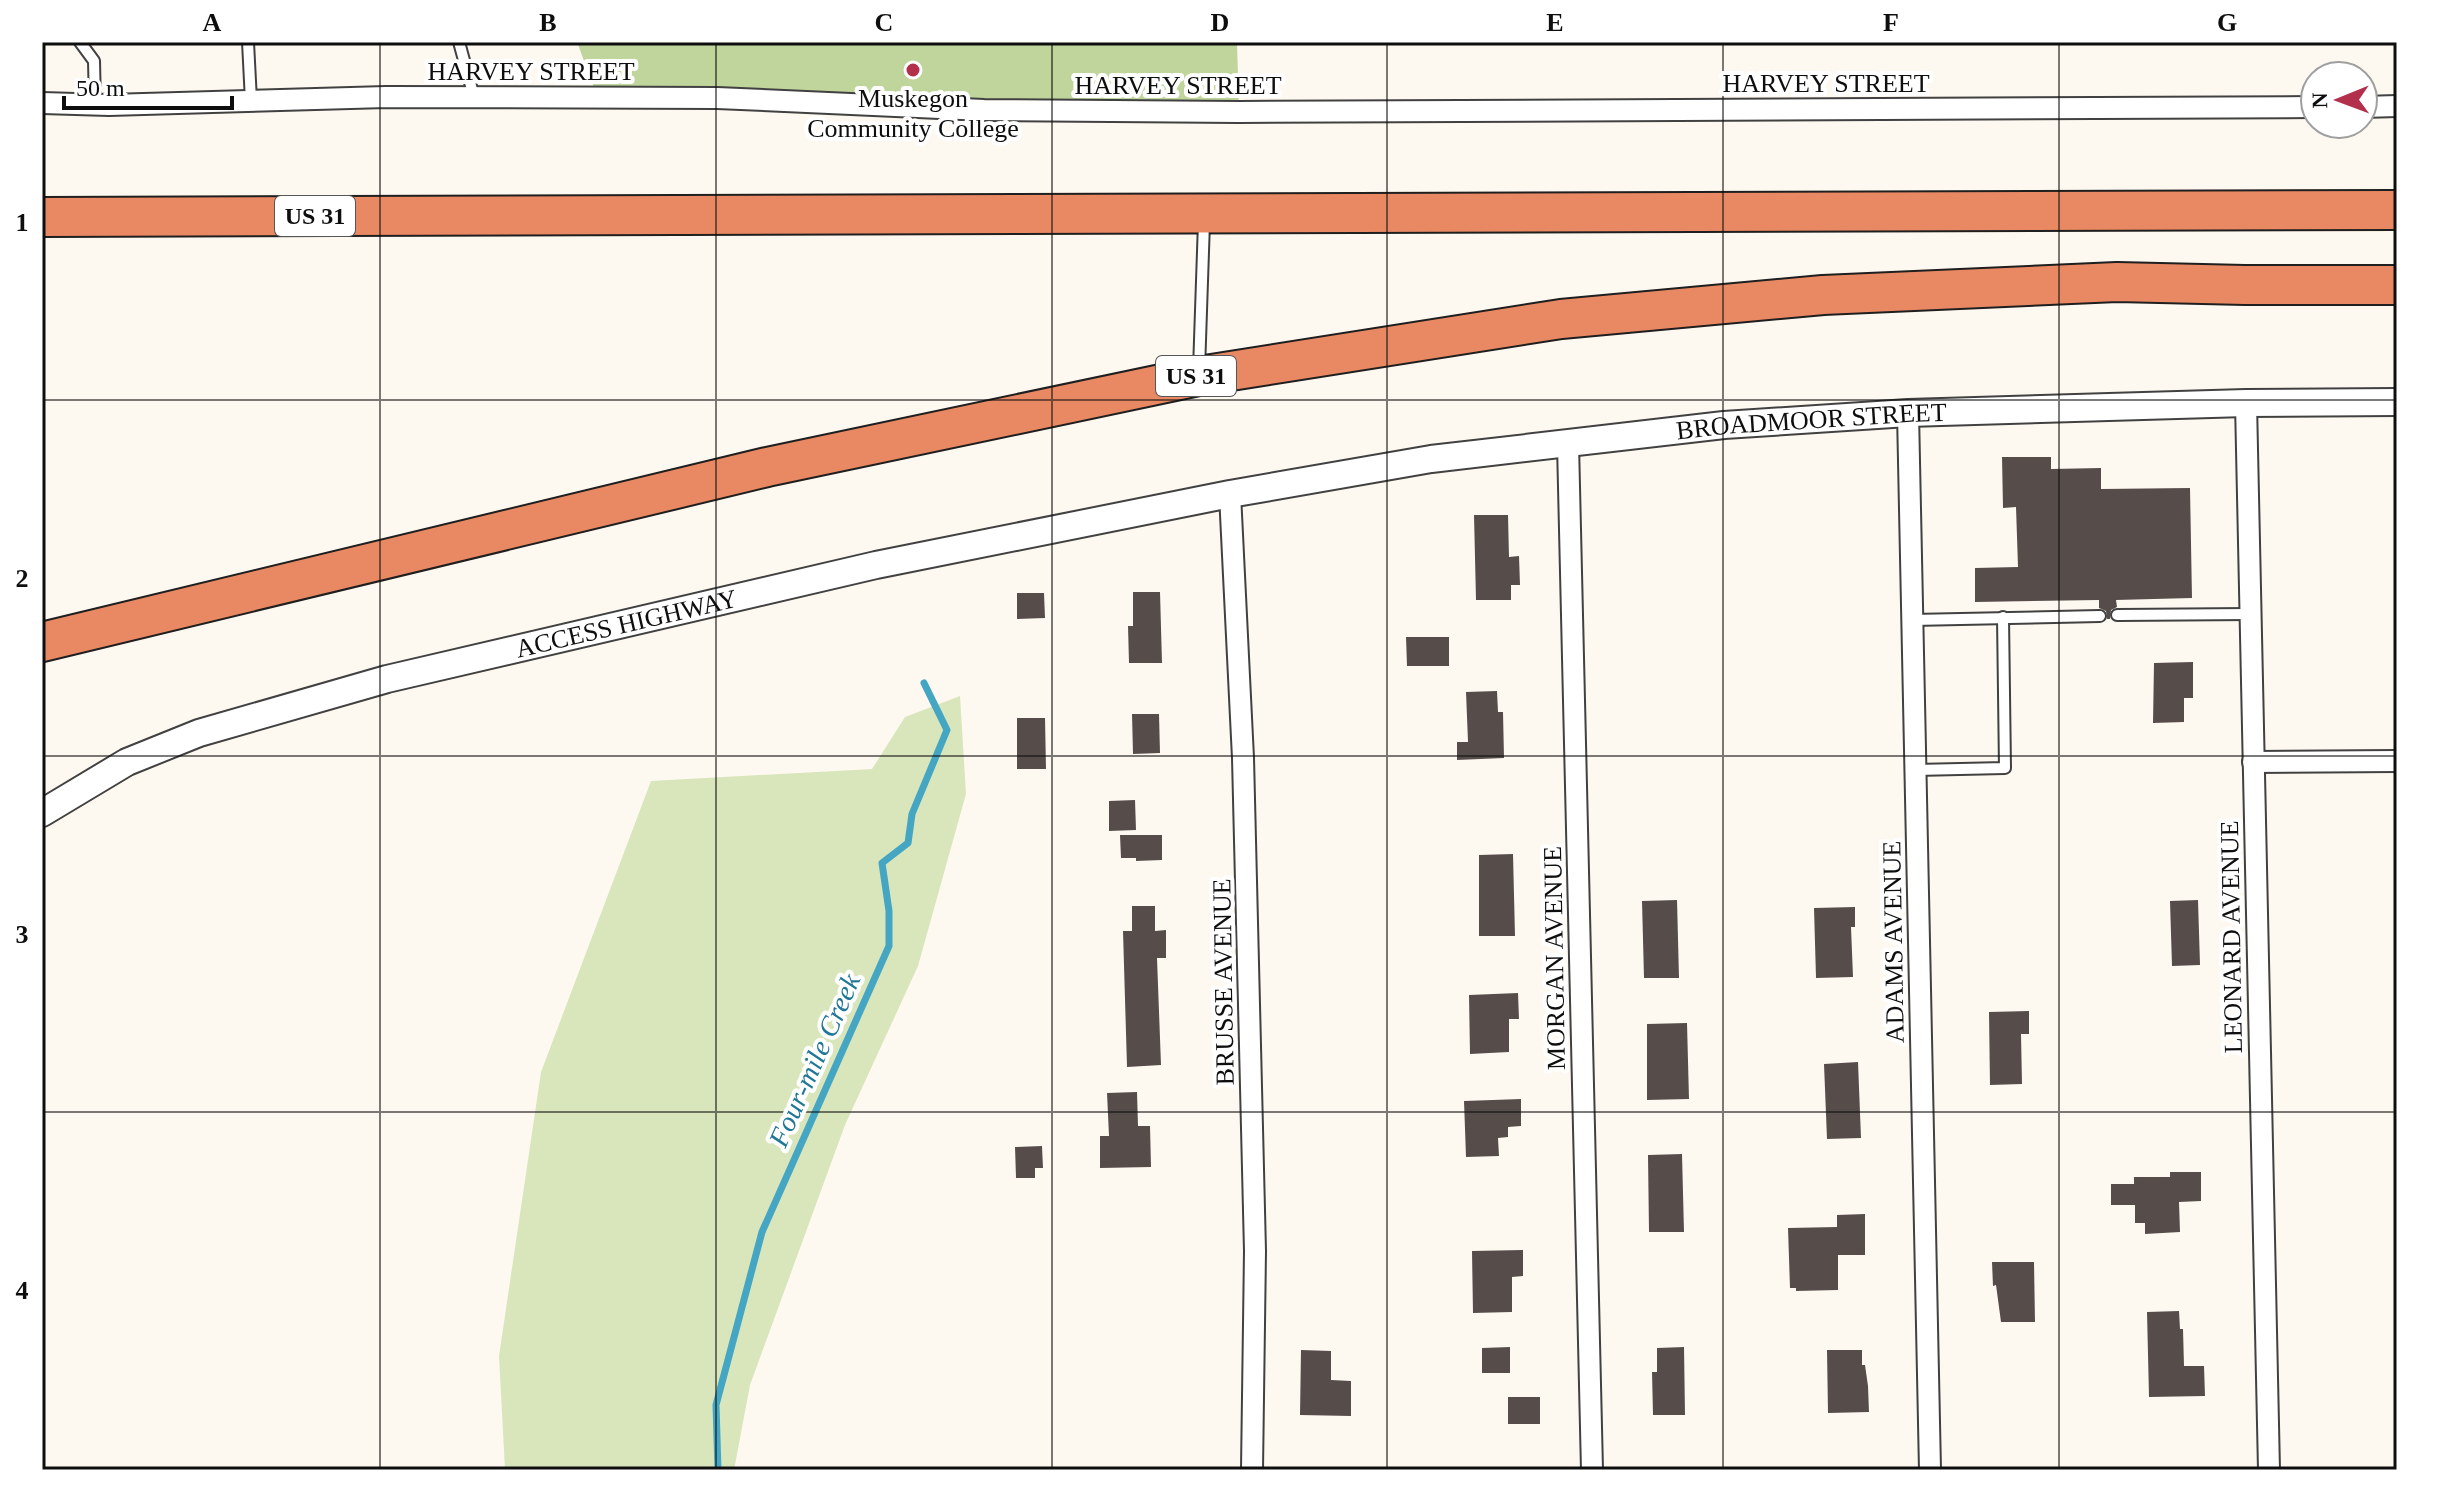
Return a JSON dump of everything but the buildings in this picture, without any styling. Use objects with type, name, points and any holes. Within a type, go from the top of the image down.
[{"type":"highway","name":"US 31","points":[[42,217],[2397,210]]},
{"type":"highway","name":"US 31","points":[[42,642],[767,467],[1199,376],[1561,319],[1823,295],[2117,282],[2397,285]]},
{"type":"street","name":"HARVEY STREET","points":[[42,103],[474,97],[717,98],[984,110],[1239,112],[2299,107]]},
{"type":"street","name":"BROADMOOR STREET","points":[[1230,494],[1431,459],[1724,425],[1908,413],[2397,402]]},
{"type":"street","name":"LEONARD AVENUE","points":[[2246,403],[2269,1470]]},
{"type":"street","name":"ADAMS AVENUE","points":[[1908,413],[1930,1470]]},
{"type":"street","name":"MORGAN AVENUE","points":[[1568,444],[1592,1470]]},
{"type":"street","name":"ACCESS HIGHWAY","points":[[42,813],[127,762],[199,733],[372,683],[876,565],[1230,494]]},
{"type":"street","name":"BRUSSE AVENUE","points":[[1230,494],[1243,758],[1255,1251],[1252,1470]]},
{"type":"street","points":[[2253,762],[2397,761]]},
{"type":"lane","points":[[80,42],[94,61],[95,104]]},
{"type":"lane","points":[[248,42],[251,101]]},
{"type":"lane","points":[[459,42],[474,97]]},
{"type":"lane","points":[[1199,376],[1204,214]]},
{"type":"lane","points":[[2117,615],[2250,614]]},
{"type":"lane","points":[[1912,620],[2100,616]]},
{"type":"lane","points":[[1915,770],[2005,768],[2003,617]]},
{"type":"green space","name":"Muskegon Community College","points":[[577,42],[1237,42],[1239,112],[598,98]]},
{"type":"green space","points":[[960,696],[966,794],[918,966],[845,1125],[750,1385],[734,1470],[505,1470],[499,1356],[541,1072],[651,781],[872,769],[905,717]]},
{"type":"waterway","name":"Four-mile Creek","points":[[718,1470],[716,1405],[762,1232],[889,946],[889,911],[882,863],[908,843],[912,814],[947,730],[924,683]]},
{"type":"place","name":"Muskegon Community College","points":[[913,70]]}]
